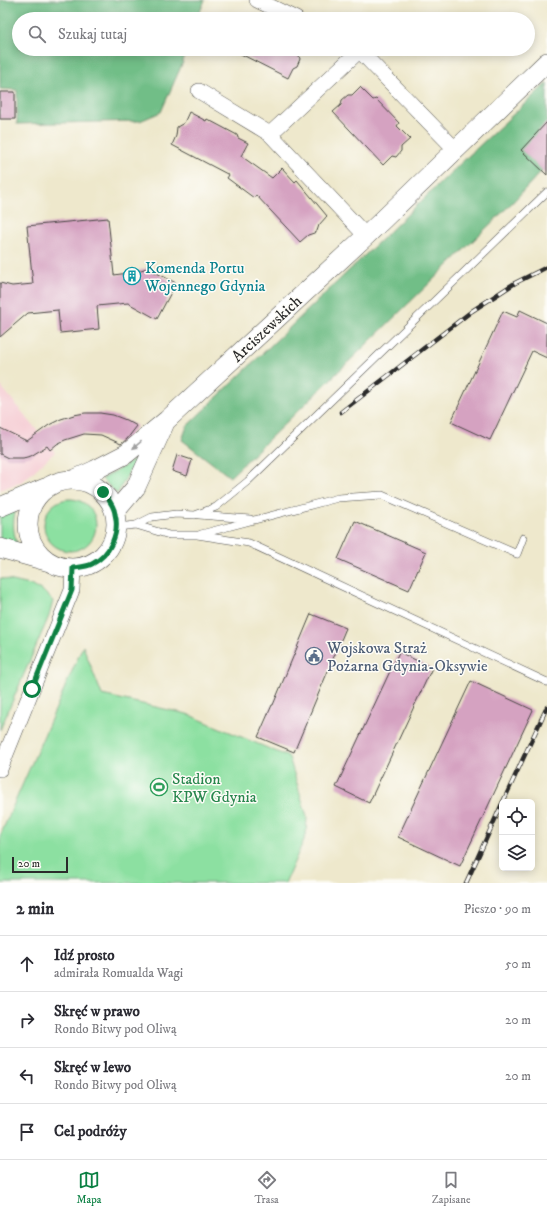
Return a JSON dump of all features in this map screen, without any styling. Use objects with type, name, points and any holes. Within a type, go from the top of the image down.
[{"type":"street","points":[[257,0],[282,12]]},
{"type":"street","points":[[270,134],[353,56]]},
{"type":"street","points":[[365,56],[456,150]]},
{"type":"street","name":"Arciszewskich","points":[[73,480],[126,454],[166,420],[366,236],[547,62]]},
{"type":"street","points":[[199,91],[270,134],[366,236]]},
{"type":"street","name":"Arciszewskich","points":[[116,520],[136,487],[166,420]]},
{"type":"street","points":[[0,506],[54,484],[73,480],[84,482],[103,492],[110,501],[116,520],[111,545],[106,553],[91,564],[73,568],[62,567],[0,548]]},
{"type":"street","points":[[51,563],[41,555],[34,546],[29,535],[28,522],[30,510],[36,500],[44,491],[54,484]]},
{"type":"street","points":[[0,769],[72,590],[73,568]]},
{"type":"lane","points":[[195,515],[216,507],[248,481],[547,192]]},
{"type":"lane","points":[[197,535],[338,498],[382,495],[517,554],[523,538]]},
{"type":"lane","points":[[136,525],[152,517],[176,514],[258,519]]},
{"type":"lane","points":[[116,520],[169,535],[197,535],[249,543],[547,682]]},
{"type":"shaded area","points":[[0,385],[55,452],[23,481],[0,490]]},
{"type":"green space","points":[[0,0],[205,0],[200,12],[12,12],[12,56],[184,56],[161,112],[140,121],[17,124],[17,90],[0,89]]},
{"type":"green space","points":[[547,83],[547,165],[512,203],[230,477],[182,440],[187,426],[463,161]]},
{"type":"green space","points":[[136,459],[117,494],[102,479]]},
{"type":"green space","points":[[65,499],[75,499],[89,506],[96,520],[96,530],[89,544],[75,551],[65,551],[55,547],[48,540],[44,530],[44,520],[48,510],[55,503]]},
{"type":"green space","points":[[16,509],[14,528],[18,546],[0,542],[0,514]]},
{"type":"green space","points":[[0,578],[30,585],[43,591],[53,601],[49,616],[0,730]]},
{"type":"green space","name":"Stadion KPW Gdynia","points":[[83,646],[102,695],[187,714],[289,757],[307,817],[306,835],[285,883],[0,883],[0,836]]},
{"type":"building","points":[[245,56],[299,56],[300,59],[297,66],[293,68],[288,78]]},
{"type":"building","points":[[360,87],[373,100],[376,99],[399,123],[397,126],[410,139],[401,147],[401,151],[396,157],[392,156],[383,165],[333,112],[341,105],[342,100],[348,95],[352,95]]},
{"type":"building","points":[[0,92],[15,92],[15,119],[0,119]]},
{"type":"building","points":[[189,112],[206,121],[207,119],[237,135],[238,138],[248,143],[241,156],[272,178],[282,168],[295,182],[297,180],[327,216],[319,225],[317,231],[308,235],[300,242],[256,195],[254,198],[227,178],[229,175],[172,145],[176,136],[177,127],[184,123]]},
{"type":"building","points":[[547,122],[547,175],[521,150]]},
{"type":"building","name":"Komenda Portu Wojennego Gdynia","points":[[108,218],[114,275],[135,272],[147,268],[176,283],[157,319],[128,303],[97,306],[99,329],[60,333],[58,310],[28,313],[0,337],[0,283],[12,286],[33,284],[27,226]]},
{"type":"building","points":[[520,310],[547,323],[547,358],[532,351],[490,440],[451,422],[503,311],[517,317]]},
{"type":"building","points":[[85,413],[113,415],[137,426],[121,444],[101,435],[84,434],[65,440],[50,450],[47,446],[31,456],[23,458],[8,458],[0,454],[0,428],[27,441],[49,425],[61,419]]},
{"type":"building","points":[[177,455],[192,460],[187,476],[172,471]]},
{"type":"building","points":[[355,521],[426,552],[409,590],[338,559]]},
{"type":"building","name":"Wojskowa Straż Pożarna Gdynia-Oksywie","points":[[311,614],[346,628],[294,752],[258,737]]},
{"type":"building","points":[[399,652],[432,668],[369,803],[336,787]]},
{"type":"building","points":[[471,681],[533,710],[460,866],[398,837]]},
{"type":"railway","points":[[341,412],[472,311],[515,283],[547,267]]},
{"type":"railway","points":[[504,799],[547,707]]},
{"type":"railway","points":[[466,883],[499,811]]},
{"type":"place","name":"Komenda Portu Wojennego Gdynia","points":[[132,276]]},
{"type":"place","name":"Wojskowa Straż Pożarna Gdynia-Oksywie","points":[[314,656]]},
{"type":"place","name":"Stadion KPW Gdynia","points":[[159,787]]},
{"type":"route","points":[[32,689],[72,590],[73,568],[91,564],[106,553],[111,545],[117,527],[115,512],[110,501],[103,492]]}]
